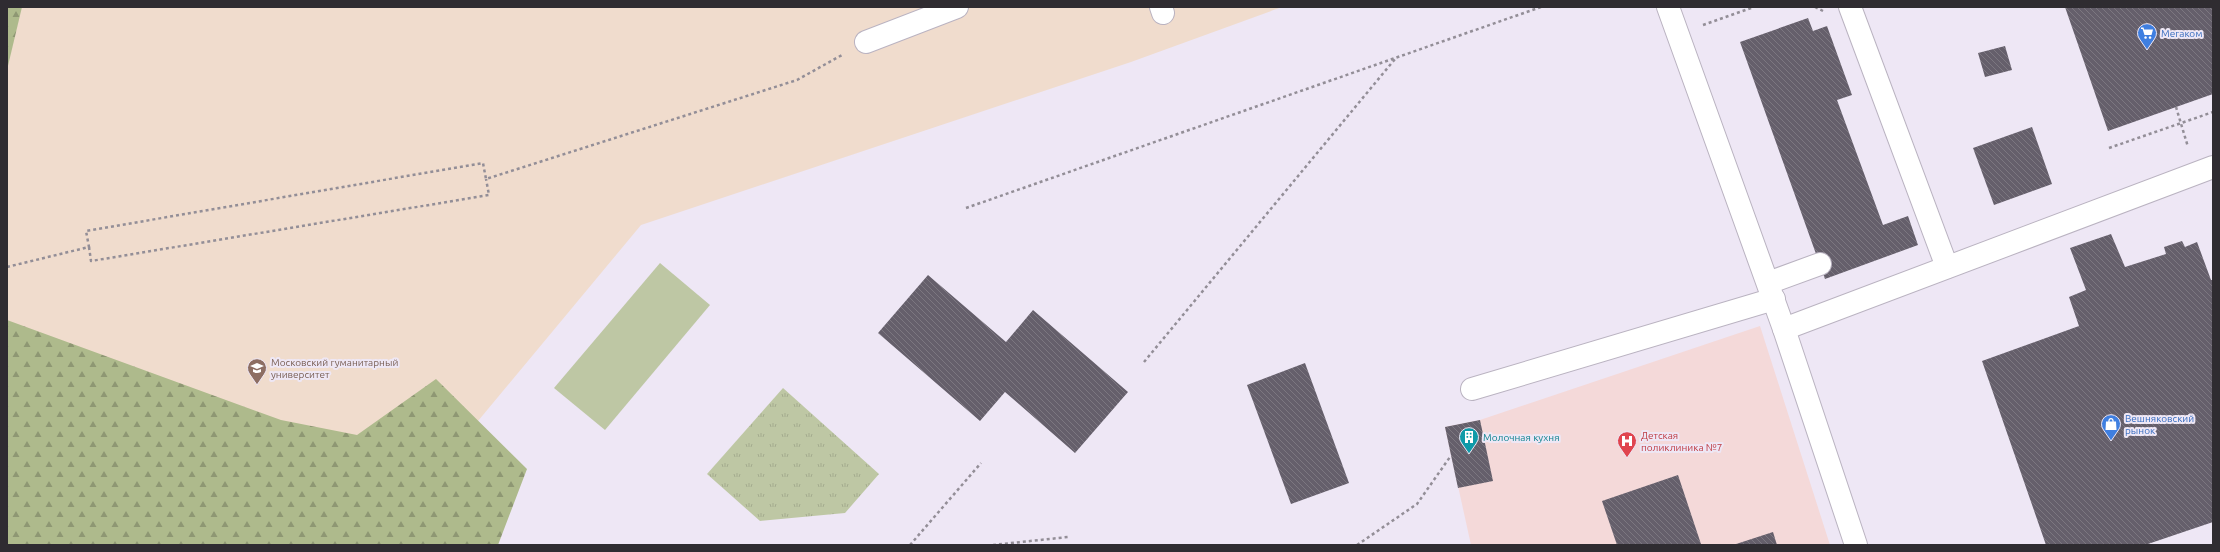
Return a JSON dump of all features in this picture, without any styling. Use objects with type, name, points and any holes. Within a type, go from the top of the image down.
[{"type":"lane","points":[[866,42],[957,7]]},
{"type":"lane","points":[[1668,7],[1771,291],[1856,545]]},
{"type":"lane","points":[[1850,7],[1947,267]]},
{"type":"lane","points":[[1784,329],[2204,171]]},
{"type":"lane","points":[[1472,389],[1771,291],[1820,264]]},
{"type":"path","points":[[966,208],[1541,7]]},
{"type":"path","points":[[1730,16],[1754,7]]},
{"type":"path","points":[[486,180],[797,80],[866,42]]},
{"type":"path","points":[[1144,362],[1395,58]]},
{"type":"path","points":[[2176,107],[2181,123],[2204,171]]},
{"type":"path","points":[[2109,148],[2213,112]]},
{"type":"path","points":[[483,163],[486,180],[488,195],[91,261],[86,231],[475,164],[483,163]]},
{"type":"path","points":[[7,267],[89,247]]},
{"type":"path","points":[[1358,545],[1416,504],[1450,457]]},
{"type":"path","points":[[910,545],[981,463]]},
{"type":"path","points":[[993,545],[1068,537]]},
{"type":"shaded area","name":"Московский гуманитарный университет","points":[[7,7],[1282,7],[1131,62],[641,225],[375,545],[7,545]]},
{"type":"shaded area","name":"Детская поликлиника №7","points":[[1760,326],[1830,545],[1471,545],[1445,427],[1480,420]]},
{"type":"green space","points":[[7,7],[22,7],[7,70]]},
{"type":"green space","points":[[660,263],[710,305],[605,430],[554,388]]},
{"type":"green space","points":[[7,320],[281,420],[357,435],[436,379],[527,469],[498,545],[7,545]]},
{"type":"green space","points":[[783,388],[879,474],[845,513],[760,521],[707,474]]},
{"type":"building","name":"Мегаком","points":[[2065,7],[2213,7],[2213,94],[2108,131]]},
{"type":"building","points":[[1808,18],[1813,31],[1827,26],[1852,95],[1837,100],[1883,225],[1908,216],[1918,245],[1825,279],[1740,42]]},
{"type":"building","points":[[2005,46],[2012,70],[1985,77],[1978,53]]},
{"type":"building","points":[[2032,127],[2052,184],[1994,205],[1973,148]]},
{"type":"building","name":"Вешняковский рынок","points":[[2111,234],[2125,267],[2166,254],[2164,247],[2182,241],[2185,247],[2197,242],[2211,280],[2213,280],[2213,522],[2145,545],[2046,545],[1982,361],[2079,326],[2069,297],[2086,290],[2070,248]]},
{"type":"building","points":[[928,275],[1006,342],[1033,310],[1128,392],[1075,453],[1005,392],[980,421],[878,333]]},
{"type":"building","points":[[1305,363],[1349,483],[1291,504],[1247,385]]},
{"type":"building","name":"Молочная кухня","points":[[1480,420],[1493,481],[1458,488],[1445,427]]},
{"type":"building","points":[[1678,475],[1701,544],[1617,545],[1602,501]]},
{"type":"building","points":[[1773,532],[1777,545],[1733,545]]},
{"type":"place","name":"Мегаком","points":[[2147,50]]},
{"type":"place","name":"Московский гуманитарный университет","points":[[257,385]]},
{"type":"place","name":"Вешняковский рынок","points":[[2111,441]]},
{"type":"place","name":"Молочная кухня","points":[[1469,454]]},
{"type":"place","name":"Детская поликлиника №7","points":[[1627,458]]}]
